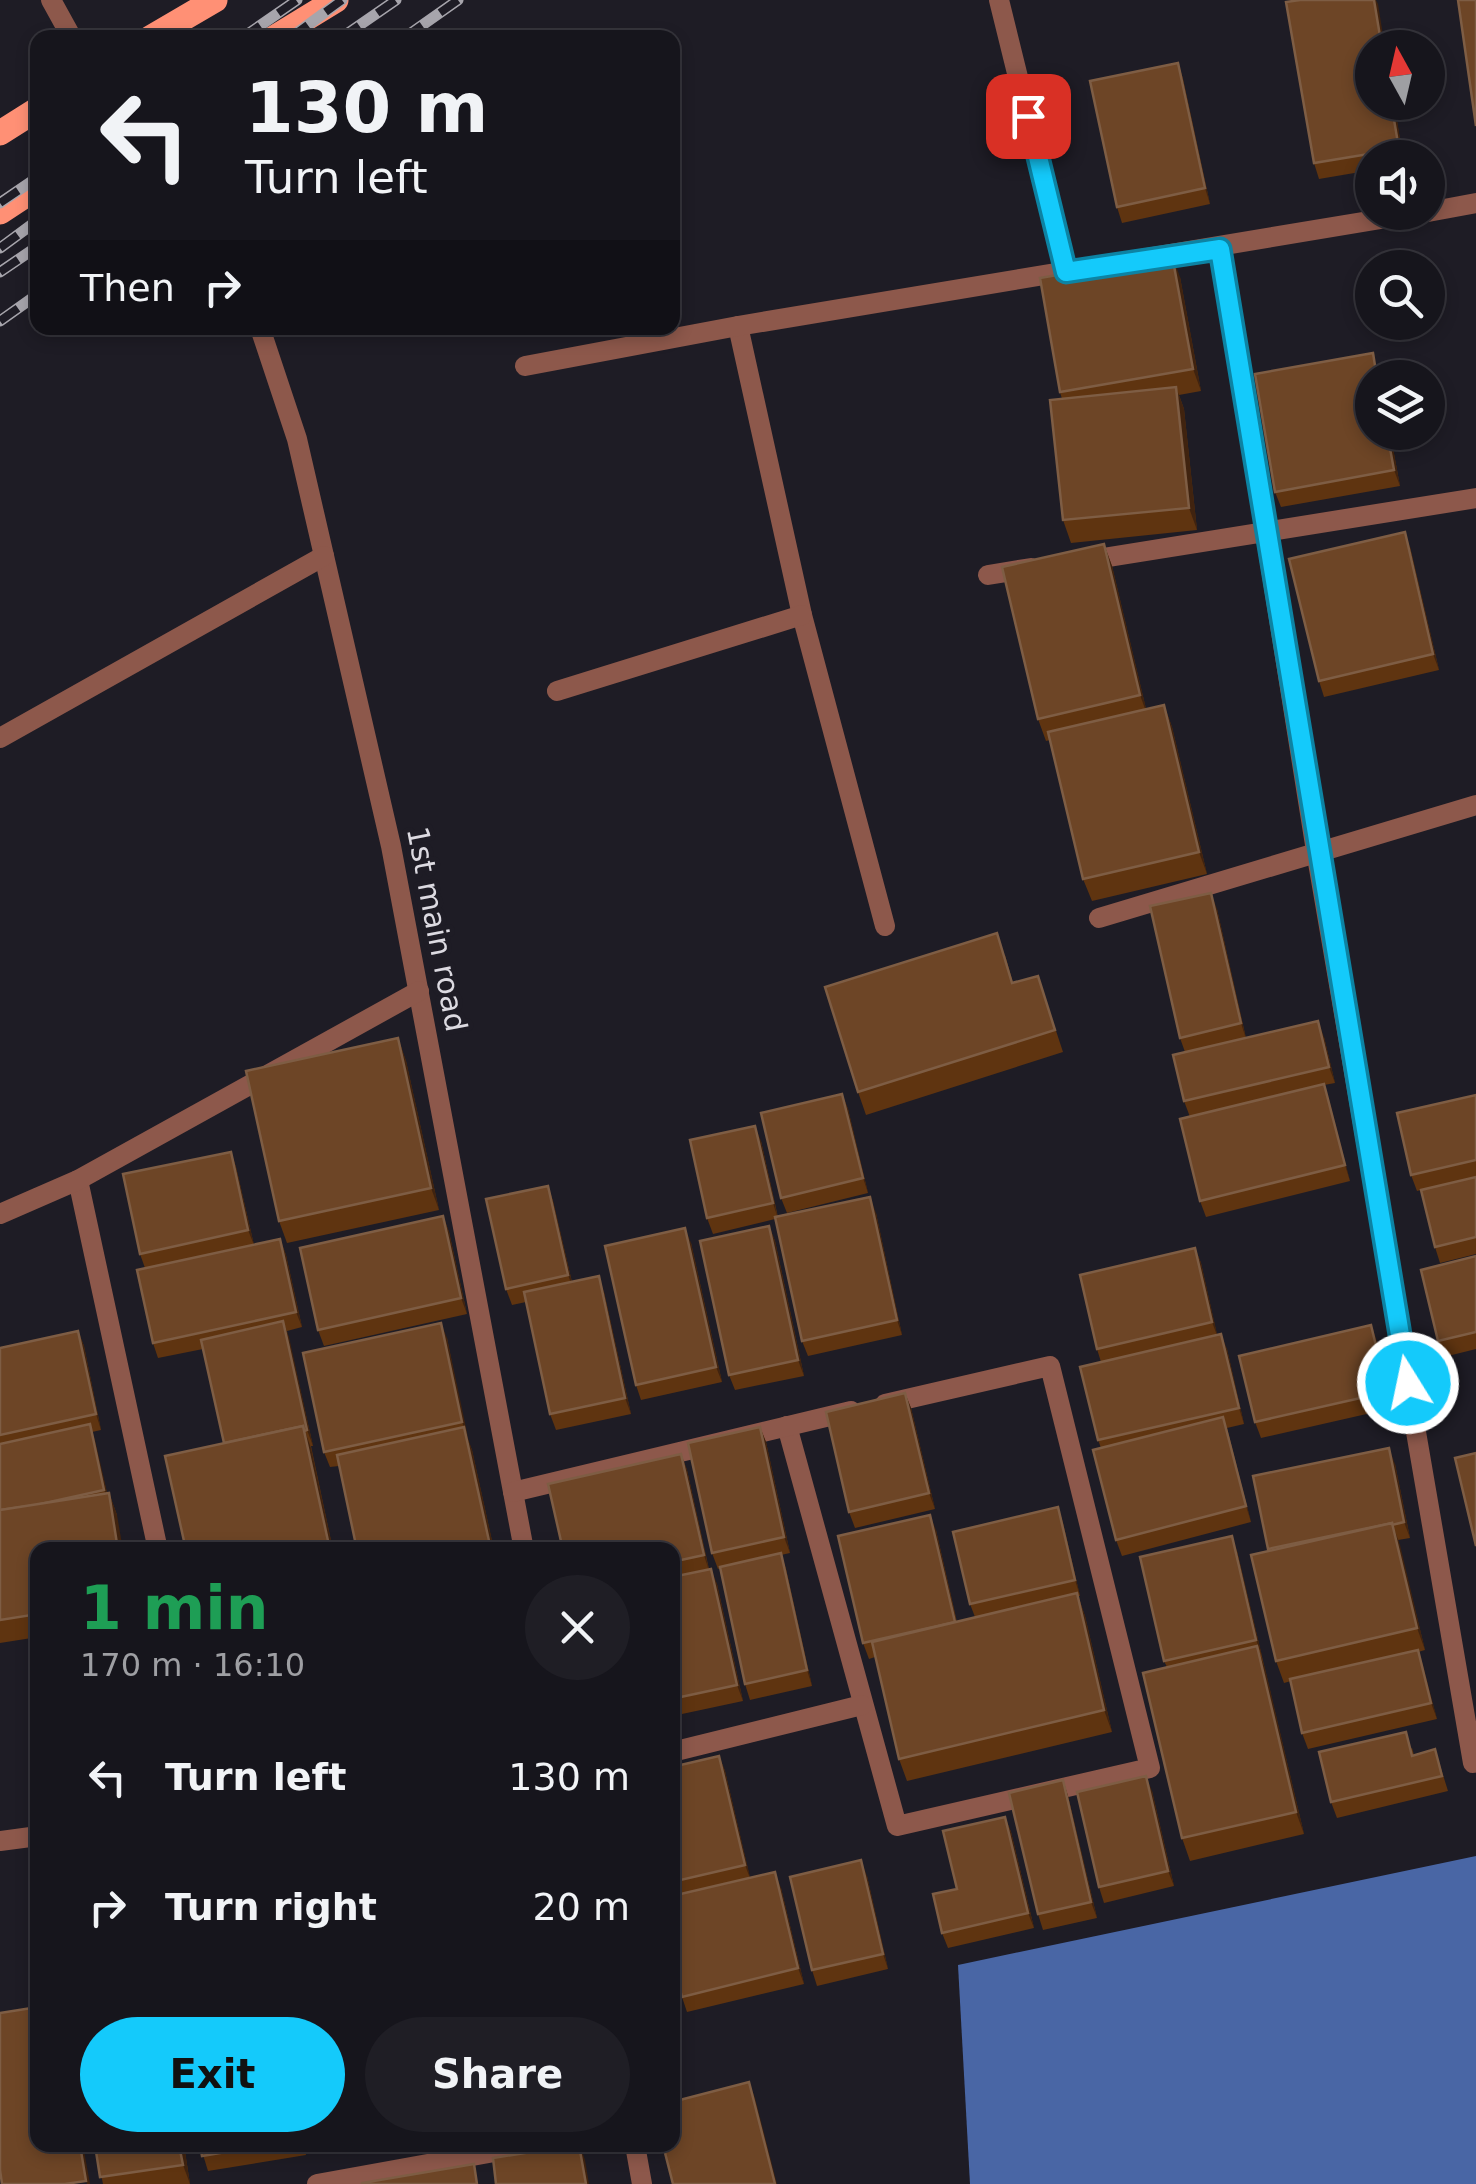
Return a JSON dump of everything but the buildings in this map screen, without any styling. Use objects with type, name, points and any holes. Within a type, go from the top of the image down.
[{"type":"main road","points":[[164,30],[215,0]]},
{"type":"main road","points":[[287,30],[336,0]]},
{"type":"main road","points":[[0,133],[30,114]]},
{"type":"main road","points":[[0,212],[30,192]]},
{"type":"street","points":[[51,0],[68,30]]},
{"type":"street","points":[[999,0],[1066,272]]},
{"type":"street","points":[[1445,208],[1476,203]]},
{"type":"street","points":[[525,366],[738,326],[1355,225]]},
{"type":"street","points":[[1220,249],[1316,851],[1474,1764]]},
{"type":"street","points":[[738,326],[802,615],[885,926]]},
{"type":"street","name":"1st main road","points":[[262,335],[297,439],[419,990],[522,1542]]},
{"type":"street","points":[[988,574],[1266,534],[1476,498]]},
{"type":"street","points":[[0,738],[324,556]]},
{"type":"street","points":[[557,691],[802,615]]},
{"type":"street","points":[[1099,918],[1476,805]]},
{"type":"street","points":[[0,1214],[78,1180],[419,990]]},
{"type":"street","points":[[78,1180],[156,1542]]},
{"type":"street","points":[[513,1492],[787,1426],[1050,1366],[1150,1768],[897,1826],[787,1426]]},
{"type":"street","points":[[680,1750],[862,1705]]},
{"type":"street","points":[[0,1841],[30,1837]]},
{"type":"street","points":[[317,2184],[493,2152]]},
{"type":"street","points":[[635,2152],[642,2184]]},
{"type":"water","points":[[1476,1856],[1476,2184],[970,2184],[958,1965]]},
{"type":"railway","points":[[254,30],[297,0]]},
{"type":"railway","points":[[301,30],[342,0]]},
{"type":"railway","points":[[353,30],[396,0]]},
{"type":"railway","points":[[415,30],[458,0]]},
{"type":"railway","points":[[0,203],[30,182]]},
{"type":"railway","points":[[0,248],[30,226]]},
{"type":"railway","points":[[0,272],[30,251]]},
{"type":"railway","points":[[0,321],[30,300]]},
{"type":"route","points":[[1028,116],[1066,272],[1220,249],[1316,851],[1408,1383]]}]
